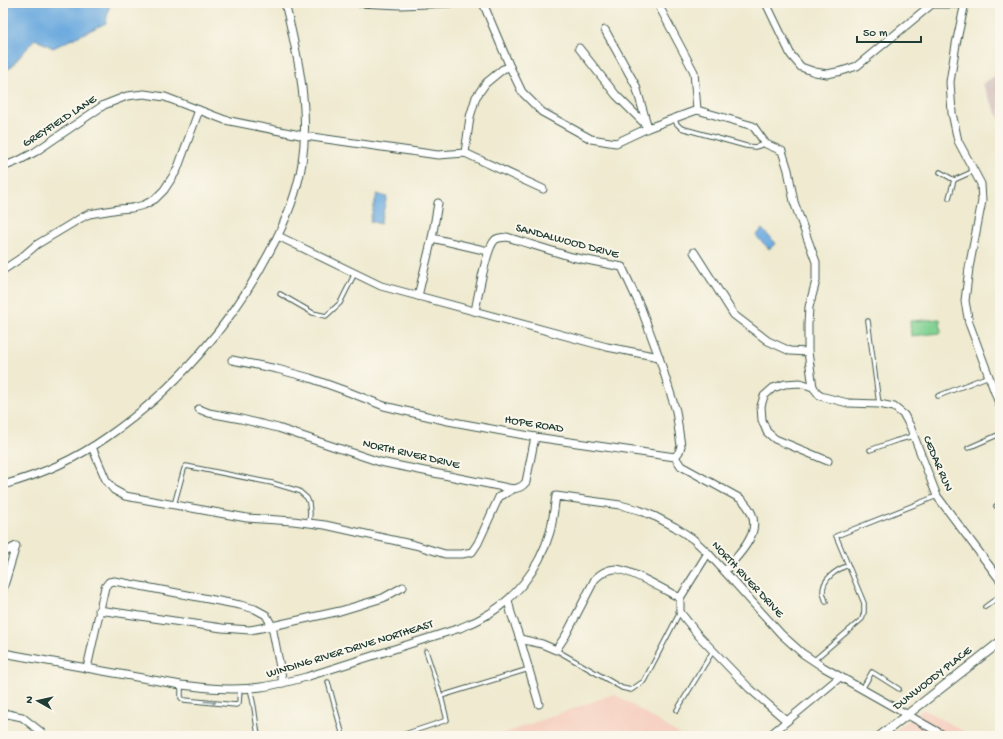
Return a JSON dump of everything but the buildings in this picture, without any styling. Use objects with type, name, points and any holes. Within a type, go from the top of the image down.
[{"type":"street","points":[[3,485],[44,471],[76,456],[107,437],[138,414],[169,386],[206,347],[246,293],[263,264],[288,215],[296,192],[302,164],[305,136],[304,108],[300,74],[295,41],[285,3]]},
{"type":"street","points":[[359,3],[400,5],[450,3]]},
{"type":"street","points":[[483,3],[522,92],[542,112],[591,139],[616,143],[648,128],[697,110],[753,126],[766,144],[782,151],[788,170],[794,202],[816,262],[816,281],[809,307],[808,324],[808,352],[813,388]]},
{"type":"street","points":[[766,3],[791,55],[801,67],[827,74],[857,66],[932,4],[965,4],[956,44],[950,82],[952,113],[958,141],[981,184],[982,201],[969,268],[965,301],[969,323],[989,376],[996,385],[1000,406]]},
{"type":"street","points":[[659,6],[694,72],[697,110]]},
{"type":"street","points":[[605,30],[636,86],[648,128]]},
{"type":"street","points":[[579,48],[616,95],[648,128]]},
{"type":"street","points":[[510,67],[503,69],[486,83],[476,96],[470,117],[465,153],[543,189]]},
{"type":"street","name":"GREYFIELD LANE","points":[[3,167],[36,152],[104,106],[127,96],[144,94],[165,97],[225,120],[305,136],[438,155],[465,153]]},
{"type":"street","points":[[3,270],[21,258],[36,245],[89,214],[132,208],[144,205],[155,199],[164,190],[177,170],[199,110]]},
{"type":"street","points":[[418,296],[432,238],[438,203]]},
{"type":"street","points":[[278,236],[381,286],[607,347],[660,358]]},
{"type":"street","name":"SANDALWOOD DRIVE","points":[[488,251],[495,240],[507,237],[572,257],[622,267],[641,308],[660,358],[676,411],[681,446],[675,457]]},
{"type":"street","points":[[432,238],[488,251],[475,311]]},
{"type":"street","points":[[694,252],[734,315],[768,341],[790,350],[808,352]]},
{"type":"street","name":"HOPE ROAD","points":[[232,360],[277,369],[310,378],[384,406],[448,421],[535,437],[675,457]]},
{"type":"street","name":"CEDAR RUN","points":[[828,461],[775,439],[767,432],[762,420],[761,406],[764,396],[774,388],[785,384],[800,382],[813,388],[820,396],[848,403],[879,404],[894,407],[904,415],[937,496],[1000,580]]},
{"type":"street","name":"NORTH RIVER DRIVE","points":[[199,410],[278,428],[380,462],[513,489]]},
{"type":"street","points":[[92,447],[106,480],[114,490],[125,496],[247,518],[325,525],[415,545],[446,554],[462,554],[472,552],[478,543],[498,497],[513,489],[520,488],[526,482],[535,437]]},
{"type":"street","points":[[675,457],[681,466],[741,499],[752,512],[754,524],[751,537],[747,544],[724,571]]},
{"type":"street","name":"NORTH RIVER DRIVE","points":[[556,496],[620,505],[650,514],[675,527],[693,539],[708,553],[781,634],[802,653],[823,668],[907,714]]},
{"type":"street","name":"WINDING RIVER DRIVE NORTHEAST","points":[[3,653],[181,685],[208,688],[259,688],[283,683],[460,628],[479,620],[496,609],[520,588],[539,560],[550,531],[556,496]]},
{"type":"street","points":[[3,553],[16,546],[3,589]]},
{"type":"street","points":[[708,553],[680,598],[680,612],[698,635],[749,688],[787,721]]},
{"type":"street","points":[[520,639],[542,644],[556,650],[566,635],[594,579],[602,573],[615,569],[628,571],[680,598]]},
{"type":"street","points":[[87,668],[105,587],[109,582],[114,581],[240,605],[255,609],[266,615],[272,626],[283,683]]},
{"type":"street","points":[[99,610],[222,628],[250,630],[340,611],[382,598],[403,587]]},
{"type":"street","points":[[508,600],[539,704]]},
{"type":"street","name":"DUNWOODY PLACE","points":[[880,736],[1000,642]]},
{"type":"street","points":[[769,736],[840,677]]},
{"type":"street","points":[[3,713],[22,717],[41,732]]},
{"type":"street","points":[[907,714],[945,736]]},
{"type":"lane","points":[[673,118],[681,128],[746,146],[755,147],[766,144]]},
{"type":"lane","points":[[954,180],[974,171]]},
{"type":"lane","points":[[940,172],[954,180]]},
{"type":"lane","points":[[949,198],[954,180]]},
{"type":"lane","points":[[280,294],[313,313],[326,316],[340,303],[355,273]]},
{"type":"lane","points":[[868,321],[879,404]]},
{"type":"lane","points":[[938,396],[989,376]]},
{"type":"lane","points":[[968,448],[1000,434]]},
{"type":"lane","points":[[870,450],[913,436]]},
{"type":"lane","points":[[174,505],[186,466],[272,483],[299,491],[307,498],[309,503],[309,523]]},
{"type":"lane","points":[[813,661],[862,619],[864,612],[864,603],[836,536],[937,496]]},
{"type":"lane","points":[[826,602],[823,594],[823,587],[827,579],[848,565]]},
{"type":"lane","points":[[985,607],[1000,596]]},
{"type":"lane","points":[[556,650],[622,688],[632,690],[644,681],[680,612]]},
{"type":"lane","points":[[399,736],[447,720],[441,696],[426,651]]},
{"type":"lane","points":[[677,710],[713,651]]},
{"type":"lane","points":[[441,696],[529,669]]},
{"type":"lane","points":[[862,689],[872,672],[899,689]]},
{"type":"lane","points":[[328,682],[343,736]]},
{"type":"lane","points":[[181,685],[181,698],[184,700],[236,705],[239,703],[240,689]]},
{"type":"lane","points":[[250,688],[258,736]]},
{"type":"shaded area","points":[[1000,73],[1000,119],[982,84]]},
{"type":"shaded area","points":[[614,694],[682,736],[496,736]]},
{"type":"shaded area","points":[[923,709],[972,736],[888,736]]},
{"type":"green space","points":[[940,319],[941,333],[911,336],[910,321]]},
{"type":"water","points":[[3,3],[110,3],[106,23],[53,48],[35,39],[10,68],[3,73]]},
{"type":"water","points":[[377,194],[387,197],[380,224],[370,221]]},
{"type":"water","points":[[762,229],[776,243],[769,249],[756,236]]}]
